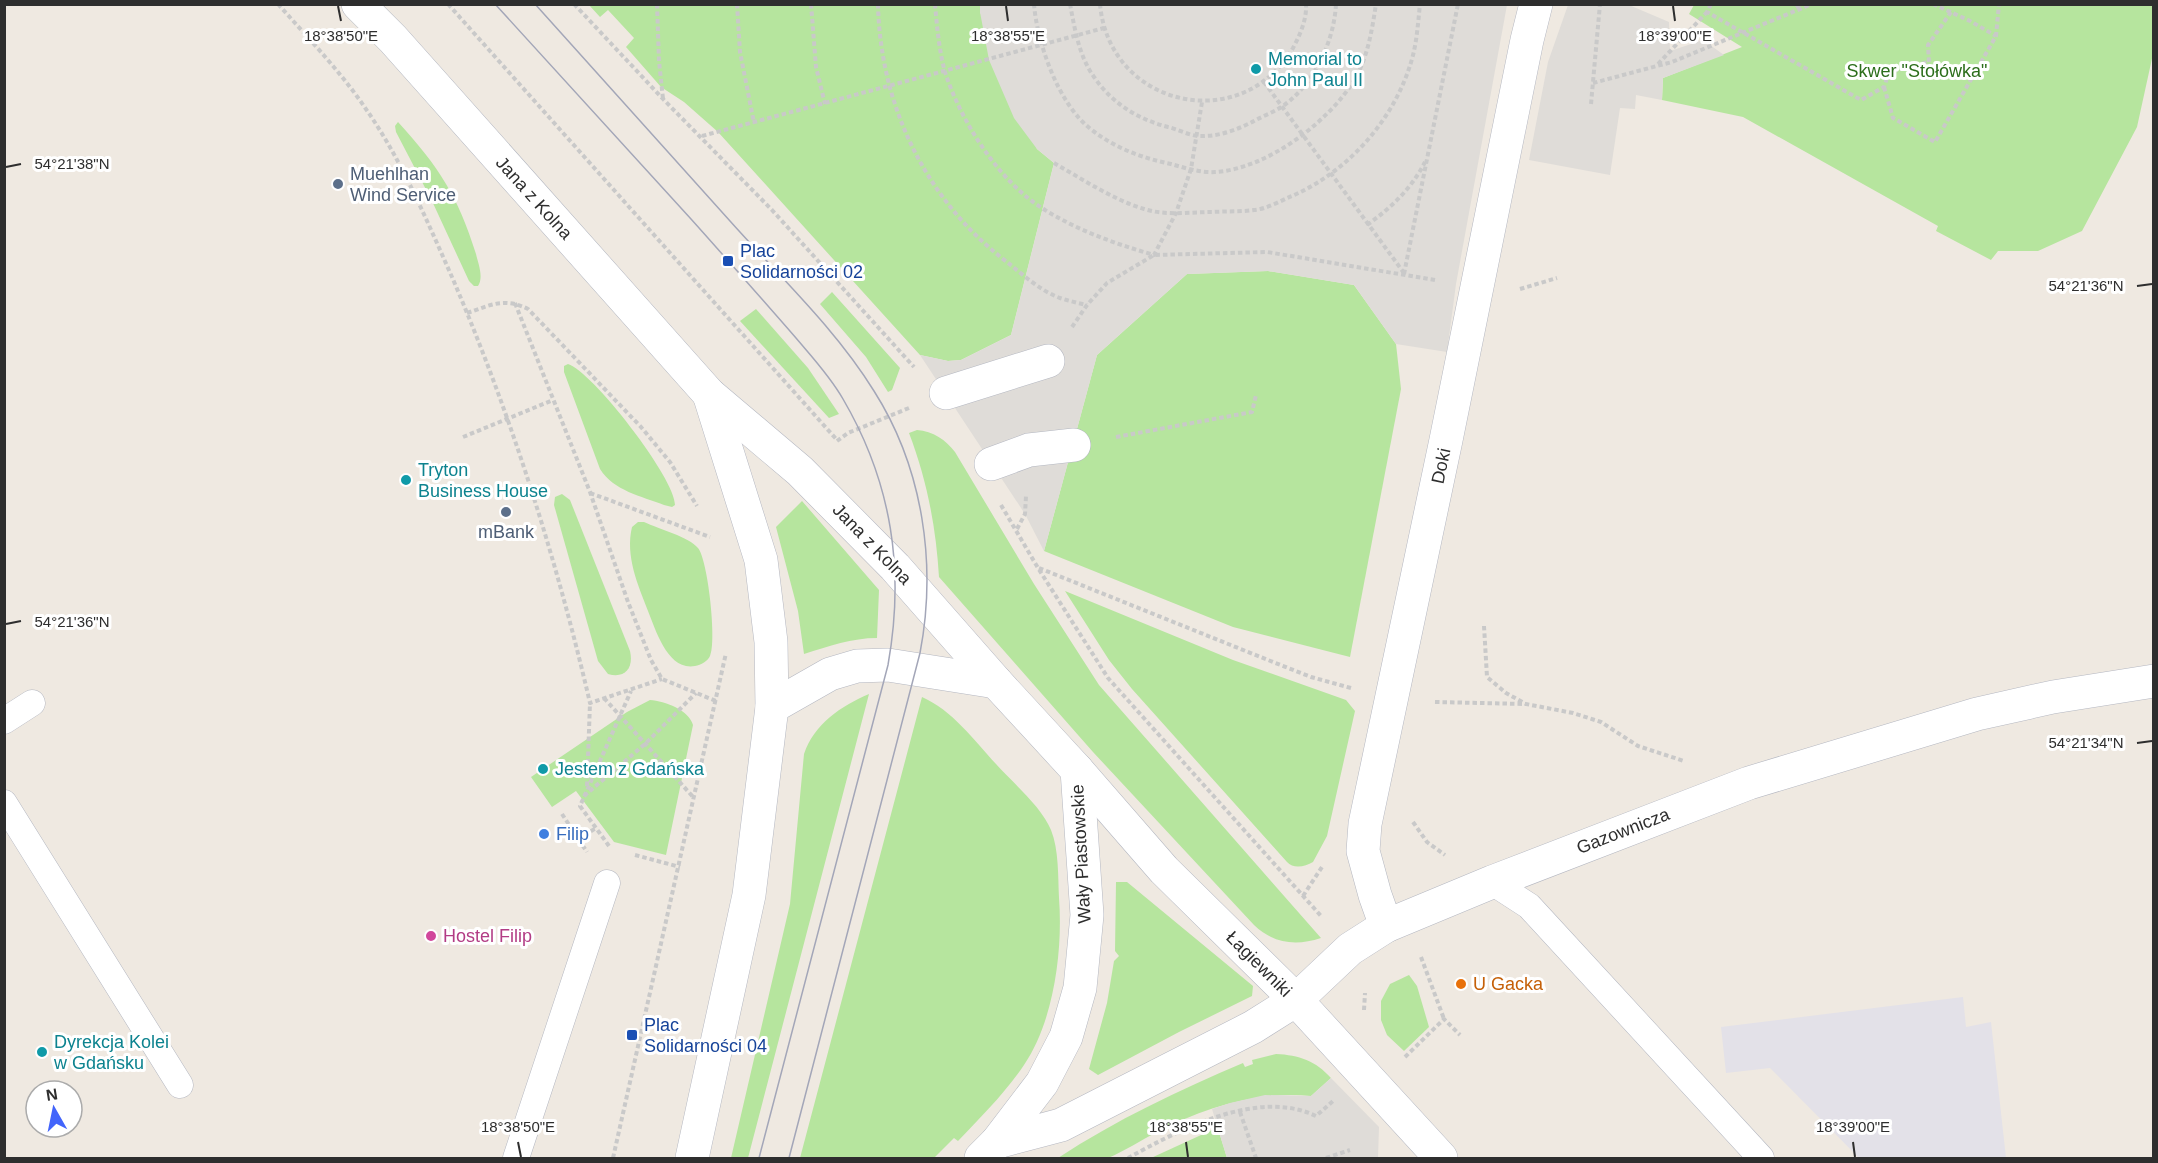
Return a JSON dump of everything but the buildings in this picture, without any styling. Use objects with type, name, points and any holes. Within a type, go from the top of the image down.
[{"type":"street","name":"Jana z Kolna","points":[[358,4],[393,39],[709,394],[800,471],[896,567],[996,682]]},
{"type":"street","name":"Doki","points":[[1386,926],[1363,851],[1365,824],[1536,4]]},
{"type":"street","points":[[931,399],[1048,361]]},
{"type":"street","name":"Jana z Kolna","points":[[709,394],[761,560],[771,642],[772,707]]},
{"type":"street","points":[[991,464],[1029,450],[1074,445]]},
{"type":"street","points":[[692,1158],[749,895],[772,707],[830,674],[857,666],[888,665],[996,682]]},
{"type":"street","name":"Gazownicza","points":[[1296,1000],[1350,949],[1386,926],[1492,882],[1749,783],[1977,714],[2154,681]]},
{"type":"street","name":"Wały Piastowskie","points":[[989,1150],[1042,1083],[1066,1037],[1080,988],[1087,915],[1077,770],[996,682]]},
{"type":"street","name":"Łagiewniki","points":[[1077,770],[1164,870],[1296,1000],[1441,1158]]},
{"type":"street","name":"Wały Piastowskie","points":[[989,1150],[1061,1125],[1253,1028],[1296,1000]]},
{"type":"lane","points":[[4,721],[32,704]]},
{"type":"lane","points":[[4,803],[180,1085]]},
{"type":"lane","points":[[1492,882],[1529,906],[1761,1158]]},
{"type":"lane","points":[[516,1158],[607,883]]},
{"type":"path","points":[[278,4],[342,77],[385,138],[436,240],[467,313],[508,418],[569,616],[590,703],[587,790]]},
{"type":"path","points":[[448,4],[837,440]]},
{"type":"path","points":[[574,4],[663,100],[702,137],[780,219],[917,370]]},
{"type":"path","points":[[657,4],[657,36],[663,100]]},
{"type":"path","points":[[737,4],[740,52],[754,123]]},
{"type":"path","points":[[811,4],[816,68],[825,104]]},
{"type":"path","points":[[878,4],[880,36],[889,87],[904,132],[926,174],[954,213],[988,248],[1026,277],[1058,297],[1087,305]]},
{"type":"path","points":[[935,4],[938,38],[945,72],[961,111],[982,148],[1010,182],[1043,209],[1088,233],[1154,255],[1267,252],[1445,282]]},
{"type":"path","points":[[1034,4],[1036,28],[1048,65],[1073,110],[1089,129],[1117,147],[1160,162],[1214,172],[1248,165],[1302,136],[1335,107],[1356,77],[1366,56],[1376,4]]},
{"type":"path","points":[[1070,4],[1083,59],[1110,98],[1146,121],[1197,136],[1215,135],[1239,129],[1282,107],[1298,93],[1318,64],[1335,22],[1336,4]]},
{"type":"path","points":[[1100,4],[1104,28],[1119,57],[1141,81],[1170,96],[1202,102],[1234,97],[1264,82],[1285,62],[1299,38],[1306,4]]},
{"type":"path","points":[[1054,163],[1100,189],[1144,209],[1176,213],[1255,210],[1312,187],[1330,174],[1372,135],[1391,106],[1412,60],[1420,4]]},
{"type":"path","points":[[1404,274],[1458,4]]},
{"type":"path","points":[[1590,104],[1600,4]]},
{"type":"path","points":[[1657,65],[1707,12],[1711,4]]},
{"type":"path","points":[[1796,4],[1800,10]]},
{"type":"path","points":[[1593,83],[1672,62],[1812,4]]},
{"type":"path","points":[[1933,4],[1996,36]]},
{"type":"path","points":[[1951,12],[1928,45],[1929,62],[1890,72],[1884,87],[1893,118],[1935,142],[1996,36],[1999,4]]},
{"type":"path","points":[[1707,12],[1861,99],[1884,87]]},
{"type":"path","points":[[702,137],[1104,28]]},
{"type":"path","points":[[1264,82],[1404,274]]},
{"type":"path","points":[[1048,361],[1087,305],[1107,283],[1154,255],[1176,213],[1191,169],[1202,102]]},
{"type":"path","points":[[1367,225],[1392,207],[1405,193],[1428,156]]},
{"type":"path","points":[[467,313],[500,302],[515,303],[528,309],[641,427],[679,476],[701,516]]},
{"type":"path","points":[[515,303],[590,492],[640,635],[662,679],[716,701]]},
{"type":"path","points":[[1074,445],[1252,412],[1256,395]]},
{"type":"path","points":[[830,444],[848,433],[931,399]]},
{"type":"path","points":[[463,437],[553,400]]},
{"type":"path","points":[[1017,529],[1025,514],[1029,450]]},
{"type":"path","points":[[590,492],[711,537],[720,537]]},
{"type":"path","points":[[1000,503],[1100,668],[1324,919]]},
{"type":"path","points":[[706,527],[711,537]]},
{"type":"path","points":[[1038,568],[1311,677],[1367,693],[1441,702],[1526,704],[1574,713],[1601,722],[1638,746],[1749,783]]},
{"type":"path","points":[[1484,626],[1487,677],[1506,693],[1526,704]]},
{"type":"path","points":[[613,1158],[680,867],[726,649]]},
{"type":"path","points":[[590,703],[662,679]]},
{"type":"path","points":[[611,849],[580,806],[632,690]]},
{"type":"path","points":[[584,797],[645,744],[696,693]]},
{"type":"path","points":[[604,698],[694,798]]},
{"type":"path","points":[[578,839],[596,828]]},
{"type":"path","points":[[633,854],[680,867]]},
{"type":"path","points":[[1419,952],[1444,1019],[1460,1035]]},
{"type":"path","points":[[1398,1064],[1444,1019]]},
{"type":"path","points":[[1128,1158],[1199,1124],[1257,1108],[1290,1107],[1316,1116]]},
{"type":"path","points":[[1240,1112],[1256,1158]]},
{"type":"path","points":[[1326,1158],[1350,1150]]},
{"type":"shaded area","points":[[980,5],[1507,5],[1456,284],[1447,352],[1396,344],[1354,285],[1268,271],[1187,274],[1097,355],[1044,551],[1025,514],[920,355],[948,361],[961,360],[1011,335],[1054,163],[1037,149],[1014,118],[989,60]]},
{"type":"shaded area","points":[[1568,5],[1629,5],[1669,22],[1670,51],[1703,40],[1724,55],[1663,78],[1662,100],[1636,95],[1635,109],[1620,108],[1610,175],[1529,160],[1548,62]]},
{"type":"shaded area","points":[[1963,997],[1966,1027],[1991,1022],[2006,1158],[1859,1158],[1770,1068],[1726,1073],[1721,1027]]},
{"type":"shaded area","points":[[1331,1078],[1379,1127],[1378,1158],[1227,1158],[1212,1109],[1265,1095],[1311,1096]]},
{"type":"green space","points":[[589,5],[980,5],[980,12],[1037,149],[1054,163],[1011,335],[961,360],[948,361],[920,355],[718,132],[684,102],[661,87],[626,47],[634,38],[608,10],[600,17]]},
{"type":"green space","name":"Skwer \"Stołówka\"","points":[[1694,5],[2153,5],[2153,54],[2137,127],[2082,231],[2038,251],[1998,251],[1991,260],[1936,231],[1938,226],[1743,117],[1662,100],[1663,78],[1742,47],[1689,14]]},
{"type":"green space","points":[[398,122],[436,168],[462,215],[481,274],[478,286],[474,286],[469,281],[432,201],[396,132],[395,126]]},
{"type":"green space","points":[[1268,271],[1354,285],[1396,344],[1401,389],[1350,657],[1233,627],[1044,551],[1097,355],[1187,274]]},
{"type":"green space","points":[[832,292],[900,368],[892,390],[888,392],[866,357],[820,304]]},
{"type":"green space","points":[[756,309],[808,368],[839,414],[829,418],[740,321]]},
{"type":"green space","points":[[568,364],[580,371],[595,385],[631,427],[662,473],[672,492],[675,505],[672,507],[664,505],[620,488],[600,469],[564,372],[564,366]]},
{"type":"green space","points":[[917,430],[939,437],[955,452],[1034,584],[1099,685],[1321,938],[1312,941],[1286,942],[1269,936],[1254,925],[1093,752],[939,577],[930,504],[909,433]]},
{"type":"green space","points":[[562,494],[570,500],[630,651],[629,667],[627,671],[619,675],[608,674],[598,661],[554,505],[555,497]]},
{"type":"green space","points":[[802,501],[879,590],[877,638],[831,645],[804,654],[798,611],[776,527]]},
{"type":"green space","points":[[638,522],[644,522],[688,540],[698,548],[702,556],[712,619],[712,648],[710,656],[700,665],[686,666],[677,662],[664,648],[655,629],[631,559],[632,527]]},
{"type":"green space","points":[[1065,591],[1233,660],[1346,700],[1355,711],[1327,836],[1313,862],[1292,866],[1287,862],[1132,689],[1109,660]]},
{"type":"green space","points":[[869,694],[748,1158],[731,1158],[790,904],[804,754],[814,734],[830,717],[848,704]]},
{"type":"green space","points":[[922,697],[943,710],[962,726],[1034,804],[1051,830],[1057,855],[1060,918],[1058,962],[1049,1007],[1043,1028],[1017,1075],[958,1141],[954,1138],[934,1158],[800,1158]]},
{"type":"green space","points":[[650,700],[676,707],[687,715],[693,725],[666,855],[614,842],[576,791],[552,807],[531,777],[627,712]]},
{"type":"green space","points":[[1116,882],[1127,882],[1253,986],[1252,996],[1098,1075],[1089,1069],[1107,1003],[1114,961],[1119,956],[1115,951]]},
{"type":"green space","points":[[1409,975],[1417,986],[1429,1027],[1404,1051],[1387,1035],[1381,1020],[1381,1001],[1390,984]]},
{"type":"green space","points":[[1276,1054],[1306,1060],[1319,1067],[1331,1078],[1311,1096],[1271,1096],[1213,1108],[1175,1123],[1108,1158],[1091,1160],[1058,1158],[1125,1118],[1172,1095],[1243,1063],[1245,1067],[1253,1064],[1252,1060]]},
{"type":"green space","points":[[1212,1130],[1219,1132],[1227,1158],[1151,1158]]},
{"type":"tram line","points":[[495,4],[691,219],[821,367],[838,391],[860,431],[883,495],[894,561],[893,630],[888,665],[759,1158]]},
{"type":"tram line","points":[[535,4],[806,303],[842,346],[859,368],[891,421],[915,484],[926,551],[927,585],[920,653],[789,1158]]},
{"type":"place","name":"Memorial to John Paul II","points":[[1256,69]]},
{"type":"place","name":"Muehlhan Wind Service","points":[[338,184]]},
{"type":"place","name":"Plac Solidarności 02","points":[[728,261]]},
{"type":"place","name":"Tryton Business House","points":[[406,480]]},
{"type":"place","name":"mBank","points":[[506,512]]},
{"type":"place","name":"Jestem z Gdańska","points":[[543,769]]},
{"type":"place","name":"Filip","points":[[544,834]]},
{"type":"place","name":"Hostel Filip","points":[[431,936]]},
{"type":"place","name":"U Gacka","points":[[1461,984]]},
{"type":"place","name":"Plac Solidarności 04","points":[[632,1035]]},
{"type":"place","name":"Dyrekcja Kolei w Gdańsku","points":[[42,1052]]}]
